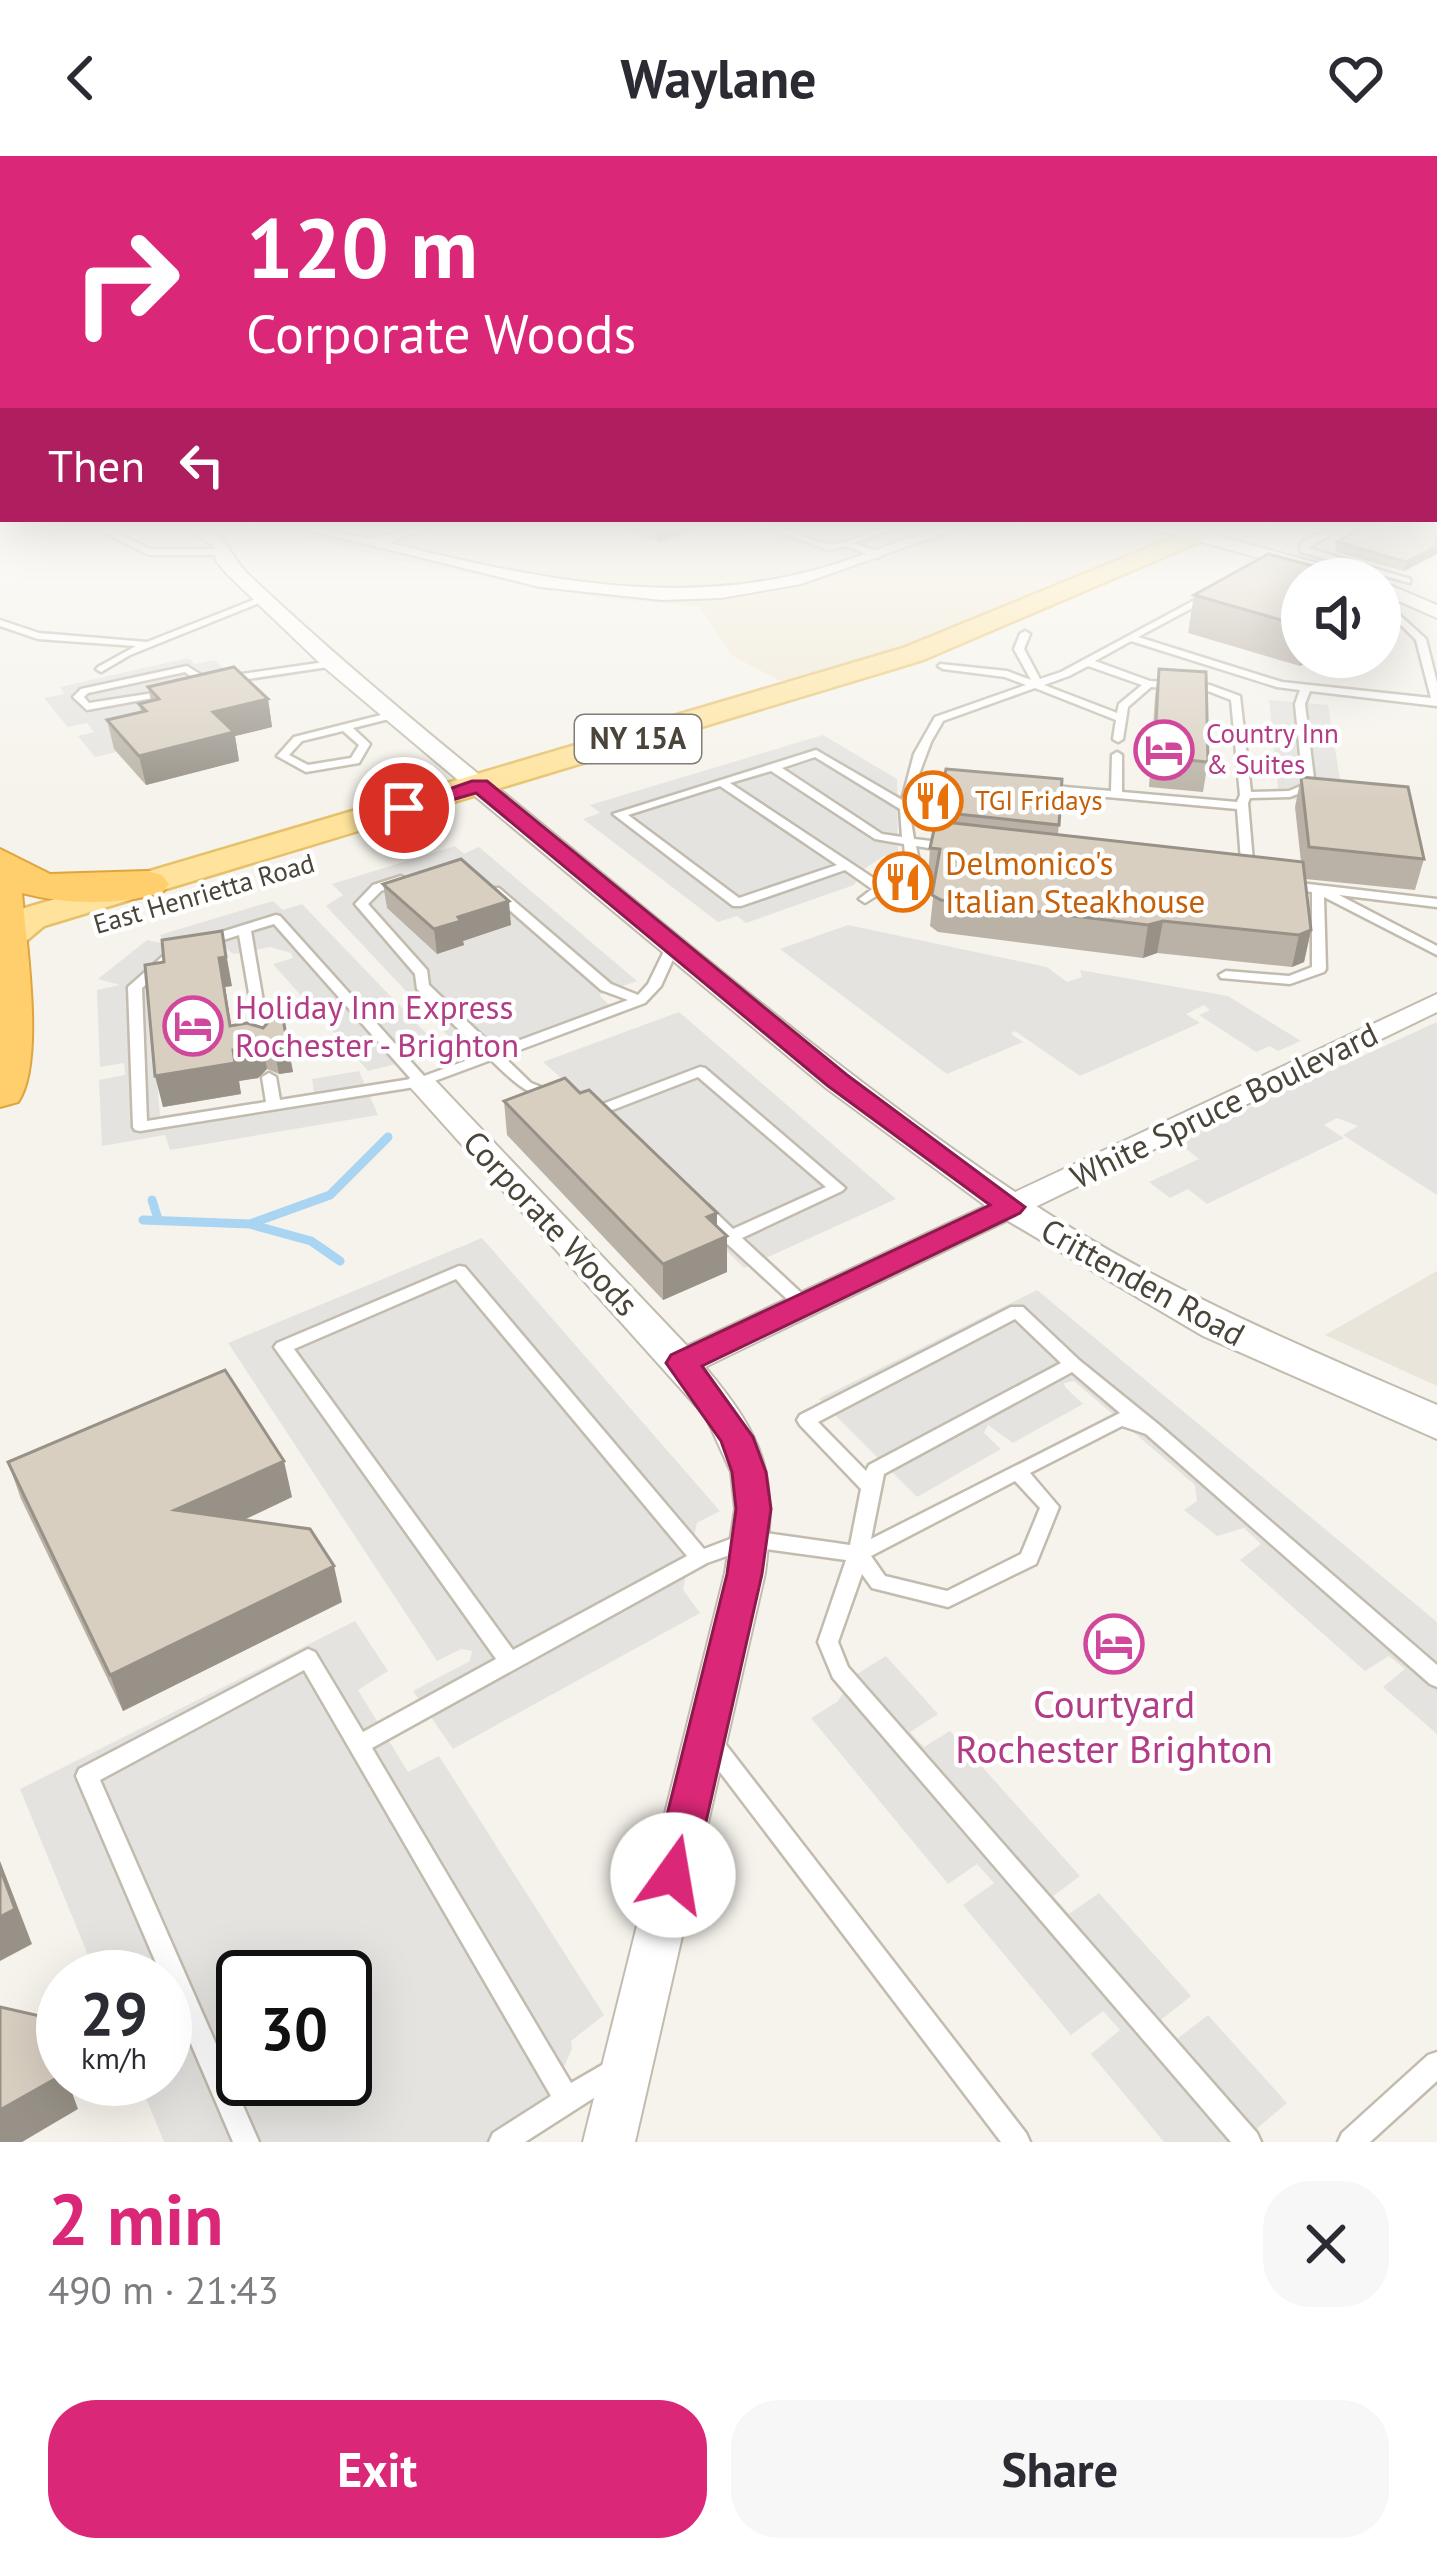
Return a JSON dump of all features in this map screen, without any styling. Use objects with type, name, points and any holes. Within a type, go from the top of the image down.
[{"type":"highway","points":[[0,862],[15,875],[46,886],[147,884]]},
{"type":"highway","points":[[0,1091],[8,1018],[2,924]]},
{"type":"main road","name":"East Henrietta Road","points":[[2,924],[44,941],[913,654],[995,620]]},
{"type":"main road","name":"East Henrietta Road","points":[[2,924],[833,705],[1056,620]]},
{"type":"street","points":[[286,620],[491,796]]},
{"type":"street","name":"Crittenden Road","points":[[491,796],[838,1081],[1010,1207],[1216,1326],[1437,1423]]},
{"type":"street","name":"White Spruce Boulevard","points":[[1010,1207],[1437,1002]]},
{"type":"street","name":"Corporate Woods","points":[[421,1082],[682,1363],[736,1437],[749,1472],[754,1509],[751,1539],[609,2142]]},
{"type":"street","points":[[682,1363],[1010,1207]]},
{"type":"lane","points":[[101,669],[211,620]]},
{"type":"lane","points":[[865,899],[912,868],[915,853],[904,826],[927,736],[939,719],[1088,662],[1164,620]]},
{"type":"lane","points":[[1130,638],[1304,690],[1437,702],[1420,639],[1401,621]]},
{"type":"lane","points":[[0,623],[38,636],[147,645]]},
{"type":"lane","points":[[1025,634],[1019,649],[1038,684]]},
{"type":"lane","points":[[1088,662],[1149,683],[1210,688],[1236,698],[1248,880]]},
{"type":"lane","points":[[207,683],[187,669],[85,691],[78,697],[87,707],[100,708],[207,683],[332,664]]},
{"type":"lane","points":[[943,666],[989,670],[1118,716]]},
{"type":"lane","points":[[1118,739],[1118,716],[1149,683]]},
{"type":"lane","points":[[1032,788],[1244,800],[1291,794],[1309,787],[1300,704],[1304,690]]},
{"type":"lane","points":[[345,728],[365,744],[366,750],[355,760],[332,768],[305,769],[282,756],[298,739],[393,715]]},
{"type":"lane","points":[[846,866],[737,903],[619,814],[816,753],[908,809]]},
{"type":"lane","points":[[1116,795],[1117,755]]},
{"type":"lane","points":[[773,766],[879,837],[957,848]]},
{"type":"lane","points":[[914,777],[989,784]]},
{"type":"lane","points":[[721,782],[880,889]]},
{"type":"lane","points":[[419,875],[377,888],[362,904],[422,973],[422,986],[526,1086],[590,1109],[700,1071],[837,1188],[730,1237]]},
{"type":"lane","points":[[477,875],[606,987],[640,1000]]},
{"type":"lane","points":[[1225,878],[1437,903]]},
{"type":"lane","points":[[1318,889],[1437,951]]},
{"type":"lane","points":[[1226,975],[1290,980],[1318,969],[1318,889]]},
{"type":"lane","points":[[421,1082],[276,919],[173,951],[135,987],[140,1127],[421,1082],[640,1000],[654,986],[673,946]]},
{"type":"lane","points":[[244,929],[264,1051]]},
{"type":"lane","points":[[269,1077],[274,1106]]},
{"type":"lane","points":[[680,1189],[804,1305]]},
{"type":"lane","points":[[510,1662],[284,1347],[459,1271],[700,1558]]},
{"type":"lane","points":[[870,1487],[806,1420],[1016,1311],[1437,1678]]},
{"type":"lane","points":[[1073,1364],[876,1470],[858,1554],[828,1642],[840,1672],[1248,2142]]},
{"type":"lane","points":[[362,1743],[700,1558],[751,1539],[858,1554],[1120,1419],[1152,1429]]},
{"type":"lane","points":[[858,1554],[879,1582],[948,1599],[1029,1559],[1050,1507],[1017,1471]]},
{"type":"lane","points":[[246,2142],[87,1776],[308,1658],[362,1743],[567,2100]]},
{"type":"lane","points":[[706,1736],[1017,2142]]},
{"type":"lane","points":[[502,2142],[628,2061]]},
{"type":"lane","points":[[1352,2142],[1437,2064]]},
{"type":"shaded area","points":[[708,620],[979,620],[786,684],[731,655]]},
{"type":"shaded area","points":[[188,658],[195,664],[214,660],[236,681],[153,715],[116,752],[95,757],[78,736],[94,732],[87,723],[68,727],[44,698],[64,694],[60,687]]},
{"type":"shaded area","points":[[1269,700],[1328,705],[1344,804],[1279,798]]},
{"type":"shaded area","points":[[823,735],[897,779],[898,859],[884,856],[864,869],[854,885],[746,923],[737,916],[718,922],[583,819],[600,813],[590,805]]},
{"type":"shaded area","points":[[455,846],[464,854],[479,847],[637,981],[599,995],[609,1005],[468,1057],[326,906],[343,895],[332,884]]},
{"type":"shaded area","points":[[273,901],[283,910],[302,904],[444,1052],[368,1071],[273,964],[293,958],[291,953],[270,947],[234,954],[225,948],[150,995],[160,1116],[314,1092],[312,1079],[359,1071],[378,1115],[170,1150],[165,1135],[102,1146],[99,1080],[125,1075],[124,1063],[100,1067],[97,990],[120,985],[98,979],[147,940],[166,944],[160,935]]},
{"type":"shaded area","points":[[848,925],[1047,967],[1067,982],[1082,977],[1080,970],[1228,996],[1301,1041],[1278,1051],[1270,1046],[1256,1052],[1199,1015],[1210,1010],[1204,1005],[1186,1014],[1200,1023],[1080,1076],[1015,1031],[1011,1034],[1023,1042],[947,1074],[780,949]]},
{"type":"shaded area","points":[[679,1012],[896,1199],[744,1268],[589,1115],[577,1092],[543,1062]]},
{"type":"shaded area","points":[[1437,1022],[1437,1195],[1343,1135],[1358,1126],[1337,1118],[1324,1125],[1344,1138],[1207,1204],[1188,1189],[1170,1198],[1149,1182],[1199,1159],[1176,1141]]},
{"type":"shaded area","points":[[482,1238],[720,1511],[697,1523],[683,1590],[700,1613],[453,1749],[413,1691],[470,1661],[472,1651],[461,1649],[437,1661],[228,1343]]},
{"type":"shaded area","points":[[1437,1271],[1437,1386],[1325,1335]]},
{"type":"shaded area","points":[[1037,1290],[1437,1622],[1437,1734],[1383,1687],[1405,1669],[1389,1656],[1365,1671],[1240,1560],[1261,1544],[1244,1528],[1217,1536],[1184,1510],[1197,1501],[1195,1485],[1074,1381],[1064,1383],[1065,1387],[1083,1404],[1013,1443],[988,1425],[984,1433],[1001,1449],[917,1497],[819,1399]]},
{"type":"shaded area","points":[[355,1621],[388,1671],[358,1690],[408,1772],[439,1756],[604,2015],[571,2041],[572,2049],[530,2142],[164,2142],[149,2106],[192,2106],[192,1950],[86,1950],[20,1789]]},
{"type":"shaded area","points":[[886,1656],[938,1714],[910,1732],[924,1747],[950,1731],[1080,1876],[1053,1896],[1069,1914],[1099,1893],[1191,1996],[1161,2020],[1177,2039],[1208,2015],[1287,2103],[1241,2142],[1164,2142],[1091,2054],[1120,2030],[1103,2011],[1071,2035],[963,1905],[994,1883],[977,1864],[948,1884],[811,1718],[837,1702],[857,1674]]},
{"type":"building","points":[[234,667],[268,699],[213,712],[234,732],[139,756],[107,720],[146,711],[139,704],[159,699],[148,687]]},
{"type":"building","points":[[1159,669],[1206,672],[1208,762],[1154,757]]},
{"type":"building","points":[[946,769],[1062,779],[1059,825],[938,812]]},
{"type":"building","points":[[1301,777],[1408,787],[1424,859],[1309,847]]},
{"type":"building","points":[[936,821],[1303,862],[1311,930],[1299,935],[1163,921],[1148,925],[941,900],[932,895],[940,849],[930,848]]},
{"type":"building","points":[[461,859],[509,901],[434,929],[383,884]]},
{"type":"building","name":"Holiday Inn Express Rochester - Brighton","points":[[222,931],[226,957],[219,958],[230,1026],[247,1023],[263,1028],[270,1020],[283,1018],[287,1042],[273,1044],[261,1038],[252,1047],[233,1050],[235,1063],[155,1076],[145,965],[164,962],[162,940]]},
{"type":"building","points":[[565,1078],[580,1093],[589,1090],[717,1213],[707,1217],[727,1236],[663,1264],[504,1101]]},
{"type":"building","points":[[225,1370],[284,1461],[175,1510],[310,1529],[334,1566],[110,1675],[8,1462]]},
{"type":"building","points":[[0,1868],[15,1909],[0,1917]]},
{"type":"building","points":[[0,2007],[36,2015],[36,2090],[0,2110]]},
{"type":"waterway","points":[[143,1220],[250,1224],[330,1195],[388,1137]]},
{"type":"waterway","points":[[152,1200],[158,1219]]},
{"type":"waterway","points":[[253,1225],[311,1241],[340,1261]]},
{"type":"place","name":"Country Inn & Suites","points":[[1164,750]]},
{"type":"place","name":"TGI Fridays","points":[[933,801]]},
{"type":"place","name":"Delmonico's Italian Steakhouse","points":[[903,882]]},
{"type":"place","name":"Holiday Inn Express Rochester - Brighton","points":[[193,1026]]},
{"type":"place","name":"Courtyard Rochester Brighton","points":[[1114,1644]]},
{"type":"route","points":[[404,808],[479,786],[838,1081],[1010,1207],[682,1363],[736,1437],[749,1472],[754,1509],[745,1574],[673,1875]]}]
